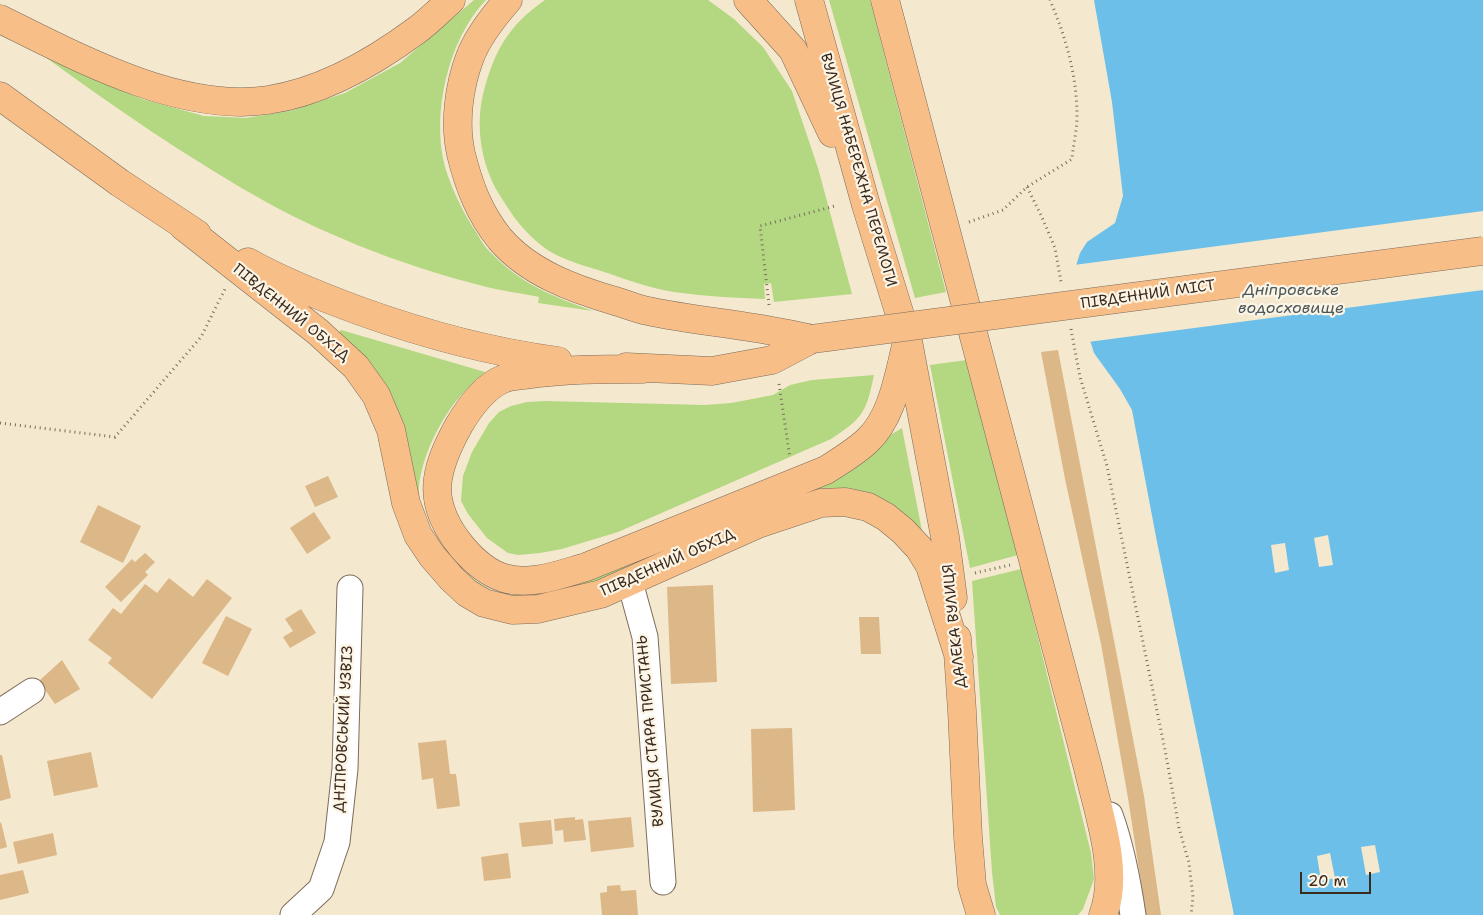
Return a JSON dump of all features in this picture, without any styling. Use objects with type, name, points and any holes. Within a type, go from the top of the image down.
[{"type":"main road","points":[[0,19],[104,69],[153,86],[183,95],[240,102],[268,100],[312,89],[365,64],[418,30],[451,0]]},
{"type":"main road","points":[[508,0],[484,30],[470,56],[457,118],[460,149],[468,184],[484,215],[501,239],[521,258],[546,275],[584,292],[647,311],[771,330],[812,339]]},
{"type":"main road","points":[[748,0],[793,50],[866,206]]},
{"type":"main road","name":"ВУЛИЦЯ НАБЕРЕЖНА ПЕРЕМОГИ","points":[[809,0],[866,206],[908,341]]},
{"type":"main road","points":[[885,0],[1027,533],[1105,839],[1110,881],[1108,901],[1103,915]]},
{"type":"main road","name":"ПІВДЕННИЙ ОБХІД","points":[[0,96],[183,226],[318,332],[356,367],[376,395],[392,430],[406,503],[418,535],[432,556],[452,580],[466,593],[484,603],[512,610],[530,609],[601,594],[758,524],[821,503],[845,502],[868,508],[886,517],[919,548],[930,566],[959,657]]},
{"type":"main road","name":"ПІВДЕННИЙ ОБХІД","points":[[183,226],[261,270],[326,298],[391,322],[459,342],[520,356],[582,364],[712,370],[772,360],[812,339]]},
{"type":"main road","name":"ПІВДЕННИЙ МІСТ","points":[[812,339],[1483,251]]},
{"type":"main road","name":"ПІВДЕННИЙ ОБХІД","points":[[643,368],[553,371],[503,379],[488,388],[473,404],[452,438],[439,472],[437,491],[439,508],[448,530],[470,557],[486,569],[504,578],[519,580],[547,578],[586,567],[826,470],[852,454],[868,440],[881,422],[889,407],[908,341]]},
{"type":"main road","name":"ДАЛЕКА ВУЛИЦЯ","points":[[908,341],[951,578],[959,657],[968,837]]},
{"type":"main road","points":[[968,837],[972,885],[981,915]]},
{"type":"street","name":"ВУЛИЦЯ СТАРА ПРИСТАНЬ","points":[[630,582],[645,637],[663,882]]},
{"type":"street","name":"ДНІПРОВСЬКИЙ УЗВІЗ","points":[[293,915],[321,889],[337,842],[345,769],[350,588]]},
{"type":"street","points":[[0,712],[32,691]]},
{"type":"street","points":[[1088,768],[1103,796],[1117,834],[1128,879],[1133,915]]},
{"type":"street","name":"ДАЛЕКА ВУЛИЦЯ","points":[[967,915],[968,837]]},
{"type":"path","points":[[945,231],[1003,210],[1027,186],[1072,159],[1077,118],[1074,75],[1063,29],[1050,0]]},
{"type":"path","points":[[1027,186],[1055,248],[1062,285]]},
{"type":"path","points":[[770,305],[760,226],[835,206]]},
{"type":"path","points":[[0,423],[115,437],[201,336],[225,289]]},
{"type":"path","points":[[1069,322],[1080,377],[1107,466],[1179,828],[1189,862],[1193,897],[1191,915]]},
{"type":"path","points":[[779,384],[791,464]]},
{"type":"green space","points":[[474,0],[486,0],[473,16],[462,35],[446,79],[442,102],[441,146],[450,182],[464,212],[482,242],[501,263],[537,288],[593,311],[538,303],[539,297],[490,288],[456,279],[373,251],[319,229],[268,203],[209,169],[124,113],[41,54],[142,99],[204,116],[246,118],[290,111],[345,93],[400,63]]},
{"type":"green space","points":[[545,0],[708,0],[734,19],[763,47],[792,91],[818,168],[852,294],[774,302],[771,283],[764,284],[765,299],[674,292],[636,282],[561,257],[542,246],[529,234],[504,202],[488,172],[480,136],[480,111],[486,83],[496,55],[503,43],[521,20]]},
{"type":"green space","points":[[829,0],[870,0],[946,292],[915,298]]},
{"type":"green space","points":[[341,330],[485,372],[457,401],[436,433],[423,465],[419,486],[420,501],[433,533],[457,565],[486,587],[500,593],[509,595],[527,594],[571,585],[854,469],[887,437],[902,428],[923,536],[869,497],[588,588],[559,595],[493,598],[443,556],[337,334]]},
{"type":"green space","points":[[967,360],[1018,555],[970,568],[930,365]]},
{"type":"green space","points":[[874,375],[865,406],[857,420],[831,439],[618,532],[562,549],[518,555],[508,553],[487,538],[468,514],[461,501],[463,476],[472,452],[489,423],[499,412],[511,406],[527,402],[545,401],[705,405],[731,403],[773,395],[790,385],[812,380]]},
{"type":"green space","points":[[1021,569],[1091,853],[1094,879],[1083,909],[1078,915],[1000,915],[996,907],[972,581]]},
{"type":"water","name":"Дніпровське водосховище","points":[[1094,0],[1483,0],[1483,915],[1234,915],[1157,542],[1132,410],[1120,389],[1094,353],[1073,286],[1075,269],[1080,253],[1087,242],[1115,223],[1123,196],[1112,102]],"holes":[[[1328,535],[1333,565],[1319,567],[1314,538]],[[1285,543],[1289,570],[1275,573],[1271,545]],[[1375,845],[1380,872],[1366,875],[1361,847]],[[1330,853],[1335,878],[1321,881],[1317,856]]]},
{"type":"pier","points":[[1483,211],[1483,290],[1088,342],[1071,286],[1074,265]]},
{"type":"building","points":[[1058,350],[1144,796],[1161,915],[1146,915],[1101,644],[1065,479],[1041,352]]},
{"type":"building","points":[[328,476],[338,497],[315,507],[305,486]]},
{"type":"building","points":[[98,505],[141,526],[123,563],[80,542]]},
{"type":"building","points":[[314,512],[331,538],[307,554],[290,528]]},
{"type":"building","points":[[145,553],[155,562],[145,572],[148,575],[121,602],[105,587],[132,559],[135,562]]},
{"type":"building","points":[[169,578],[193,597],[207,579],[232,598],[152,699],[108,663],[112,658],[88,640],[113,608],[121,614],[145,584],[157,593]]},
{"type":"building","points":[[713,585],[717,682],[671,684],[667,587]]},
{"type":"building","points":[[301,609],[316,633],[290,648],[283,637],[293,631],[285,619]]},
{"type":"building","points":[[226,616],[252,629],[228,676],[202,663]]},
{"type":"building","points":[[859,617],[879,617],[881,654],[861,654]]},
{"type":"building","points":[[62,660],[80,689],[55,704],[39,681]]},
{"type":"building","points":[[792,728],[795,810],[753,812],[751,729]]},
{"type":"building","points":[[446,740],[450,774],[456,774],[460,806],[437,809],[433,778],[422,780],[418,743]]},
{"type":"building","points":[[91,752],[98,787],[54,796],[47,761]]},
{"type":"building","points":[[0,755],[2,755],[11,798],[0,801]]},
{"type":"building","points":[[575,817],[575,820],[583,819],[586,840],[564,842],[563,830],[555,831],[554,819]]},
{"type":"building","points":[[631,817],[634,847],[591,852],[588,821]]},
{"type":"building","points":[[551,820],[553,844],[522,847],[519,823]]},
{"type":"building","points":[[0,823],[7,847],[0,849]]},
{"type":"building","points":[[53,833],[57,855],[18,864],[13,842]]},
{"type":"building","points":[[508,853],[511,878],[484,881],[481,857]]},
{"type":"building","points":[[23,870],[29,893],[0,900],[0,875]]},
{"type":"building","points":[[620,885],[621,891],[636,890],[638,915],[602,915],[600,893],[607,892],[607,886]]}]
